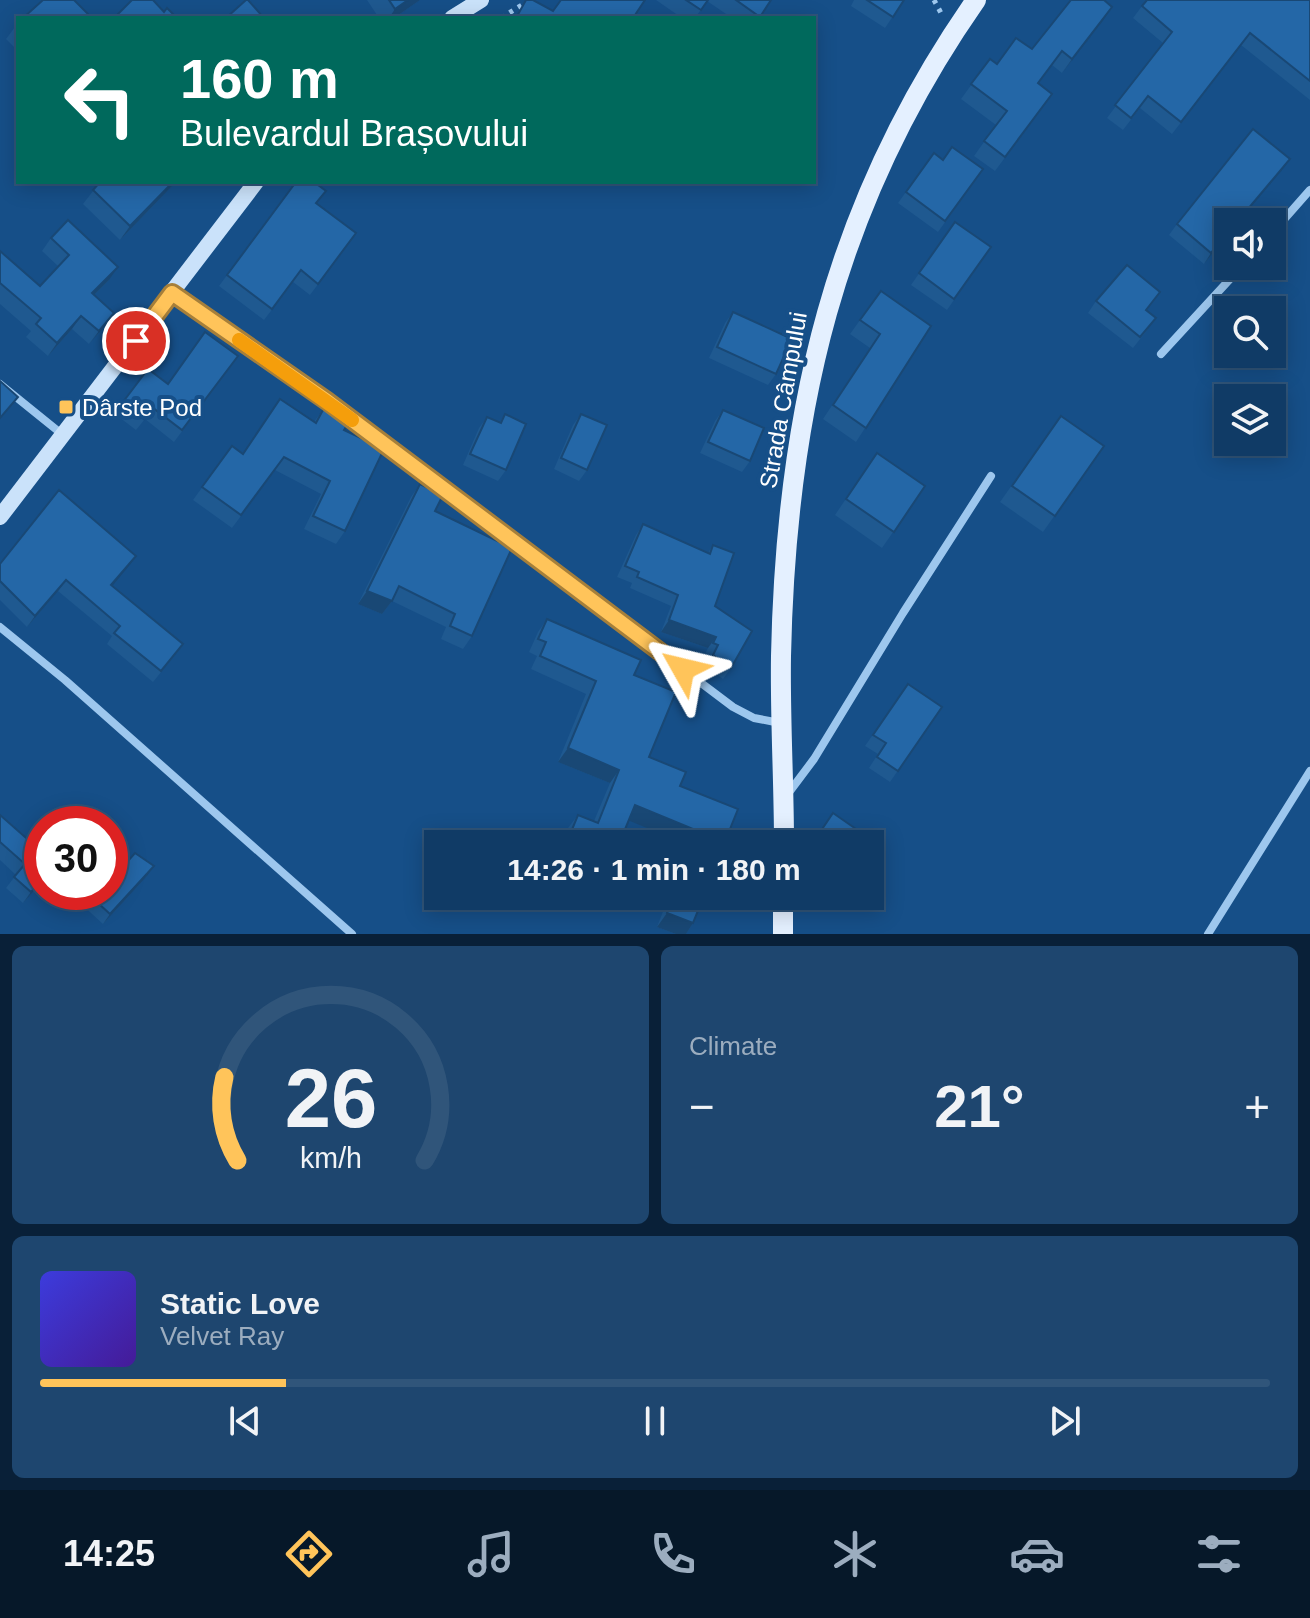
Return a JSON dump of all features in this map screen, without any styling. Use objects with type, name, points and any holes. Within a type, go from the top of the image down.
[{"type":"main road","points":[[455,16],[481,0]]},
{"type":"main road","name":"Strada Câmpului","points":[[784,830],[781,657],[791,500],[812,358],[830,293],[875,177],[909,110],[976,0]]},
{"type":"main road","points":[[0,517],[254,184]]},
{"type":"main road","points":[[783,910],[783,934]]},
{"type":"street","points":[[1286,217],[1310,190]]},
{"type":"street","points":[[1161,354],[1229,280]]},
{"type":"street","points":[[172,293],[327,401],[733,707],[754,718],[782,723]]},
{"type":"street","points":[[0,384],[63,435]]},
{"type":"street","points":[[784,799],[814,759],[991,476]]},
{"type":"street","points":[[0,627],[65,680],[352,934]]},
{"type":"street","points":[[1208,934],[1310,771]]},
{"type":"path","points":[[504,16],[530,0]]},
{"type":"building","points":[[43,0],[74,0],[90,16],[25,16]]},
{"type":"building","points":[[132,0],[153,0],[164,12],[167,8],[175,16],[116,16]]},
{"type":"building","points":[[248,0],[262,16],[228,16]]},
{"type":"building","points":[[389,0],[408,0],[395,9]]},
{"type":"building","points":[[526,0],[533,0],[553,11],[561,0],[645,0],[634,16],[517,16]]},
{"type":"building","points":[[686,0],[708,0],[701,10]]},
{"type":"building","points":[[736,0],[771,0],[759,16]]},
{"type":"building","points":[[867,0],[904,0],[893,17]]},
{"type":"building","points":[[1071,0],[1104,0],[1112,7],[1072,59],[1062,51],[1038,83],[1052,94],[1005,157],[984,141],[1007,111],[971,84],[990,59],[997,64],[1016,38],[1032,49]]},
{"type":"building","points":[[1147,0],[1310,0],[1310,81],[1250,33],[1181,122],[1148,96],[1131,118],[1115,105],[1172,32],[1142,6]]},
{"type":"building","points":[[1253,129],[1290,159],[1249,208],[1214,208],[1214,249],[1211,253],[1177,224]]},
{"type":"building","points":[[952,147],[983,169],[945,221],[906,192],[934,153],[943,160]]},
{"type":"building","points":[[98,184],[171,184],[130,226],[93,190]]},
{"type":"building","points":[[295,184],[317,184],[326,191],[316,203],[356,233],[318,284],[301,270],[272,309],[227,275]]},
{"type":"building","points":[[68,220],[118,267],[92,293],[114,313],[99,331],[81,316],[57,343],[36,324],[41,318],[0,283],[0,251],[40,286],[69,255],[51,238]]},
{"type":"building","points":[[955,222],[991,247],[954,299],[919,273]]},
{"type":"building","points":[[1127,265],[1160,292],[1146,310],[1156,318],[1140,337],[1096,301]]},
{"type":"building","points":[[881,291],[931,326],[866,428],[833,405],[880,334],[860,320]]},
{"type":"building","points":[[733,312],[792,339],[776,374],[717,347]]},
{"type":"building","points":[[205,332],[238,356],[182,430],[153,408],[144,419],[123,402],[148,369],[168,384]]},
{"type":"building","points":[[0,381],[18,397],[0,418]]},
{"type":"building","points":[[280,399],[316,423],[324,408],[347,425],[344,430],[384,449],[345,531],[313,516],[330,481],[284,457],[241,515],[202,487],[232,446],[243,454]]},
{"type":"building","points":[[723,410],[764,428],[750,461],[708,442]]},
{"type":"building","points":[[505,414],[526,424],[506,470],[470,454],[487,417],[501,423]]},
{"type":"building","points":[[581,414],[607,425],[587,470],[561,458]]},
{"type":"building","points":[[1061,416],[1104,446],[1055,516],[1012,486]]},
{"type":"building","points":[[877,453],[925,486],[894,532],[846,499]]},
{"type":"building","points":[[420,484],[443,495],[435,511],[512,548],[472,636],[450,626],[455,614],[399,586],[392,601],[367,591]]},
{"type":"building","points":[[59,490],[136,556],[111,585],[183,644],[161,671],[114,633],[120,626],[66,580],[35,616],[0,581],[0,564]]},
{"type":"building","points":[[643,524],[710,554],[713,545],[734,553],[715,606],[752,631],[731,668],[713,655],[718,645],[713,643],[716,637],[669,620],[678,595],[637,577],[639,572],[625,566]]},
{"type":"building","points":[[547,619],[641,660],[634,675],[676,692],[649,757],[686,772],[680,786],[738,809],[730,830],[696,830],[635,805],[625,830],[572,830],[578,815],[598,823],[619,770],[568,748],[596,681],[540,656],[546,642],[538,639]]},
{"type":"building","points":[[908,684],[942,707],[898,771],[877,757],[886,743],[873,735]]},
{"type":"building","points":[[833,813],[856,829],[855,830],[821,830]]},
{"type":"building","points":[[0,815],[24,836],[24,863],[0,842]]},
{"type":"building","points":[[135,853],[154,866],[128,894],[128,859]]},
{"type":"building","points":[[24,865],[24,886],[14,877]]},
{"type":"building","points":[[668,910],[698,910],[693,923],[667,913]]},
{"type":"slow traffic","points":[[239,340],[352,420]]},
{"type":"place","name":"Dârste Pod","points":[[66,407]]},
{"type":"route","points":[[136,341],[172,293],[327,401],[683,669]]}]
